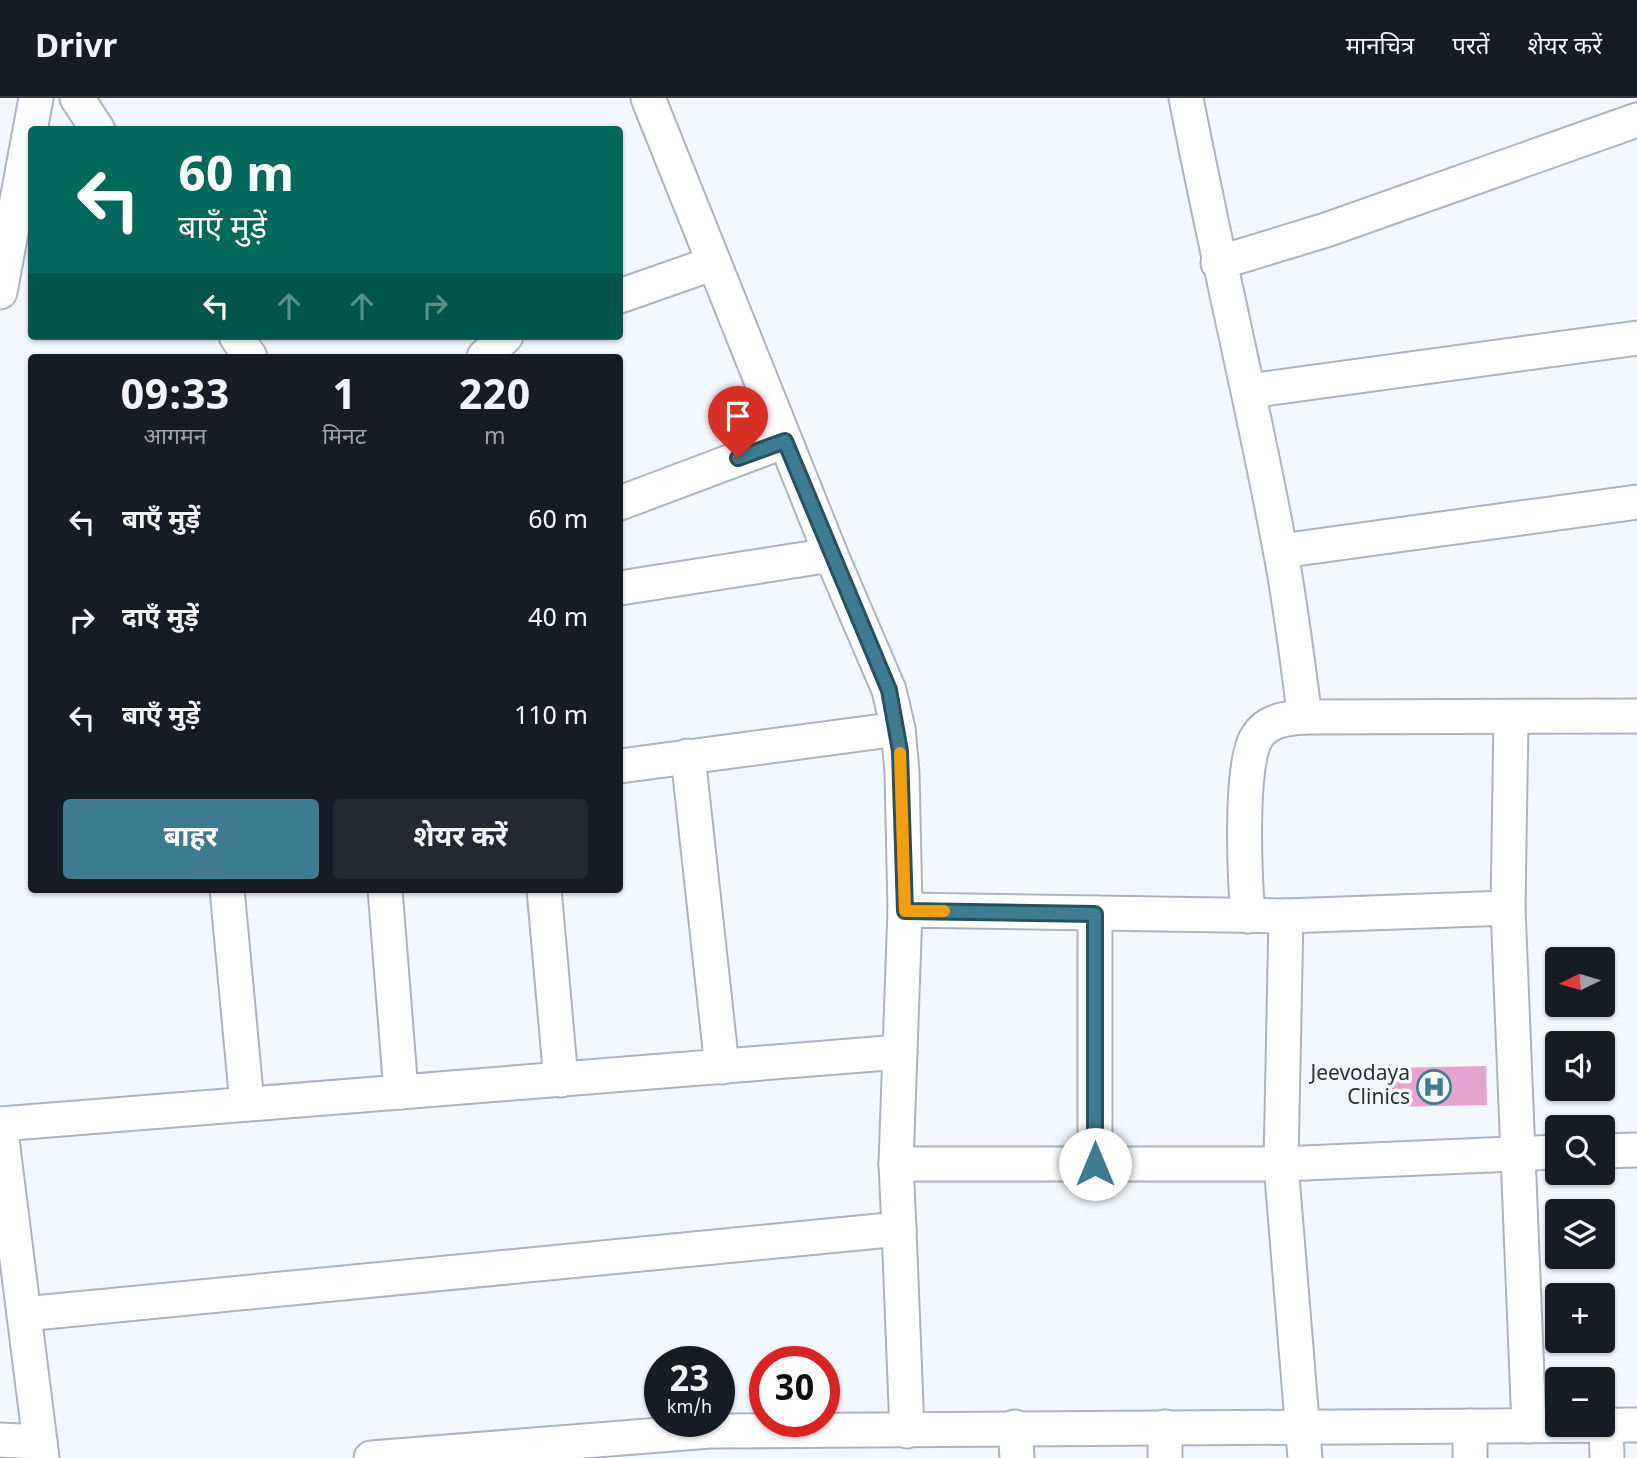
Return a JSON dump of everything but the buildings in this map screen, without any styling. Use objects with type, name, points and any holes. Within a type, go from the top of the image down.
[{"type":"street","points":[[31,126],[36,98]]},
{"type":"street","points":[[77,98],[95,126]]},
{"type":"street","points":[[648,98],[831,555],[889,690],[898,729],[905,911],[896,1164],[899,1229],[887,1439]]},
{"type":"street","points":[[1186,98],[1218,263],[1249,391],[1281,551],[1305,717]]},
{"type":"street","points":[[1218,263],[1326,230],[1637,120]]},
{"type":"street","points":[[0,292],[28,141]]},
{"type":"street","points":[[623,295],[713,263]]},
{"type":"street","points":[[1249,391],[1637,338]]},
{"type":"street","points":[[487,354],[502,340]]},
{"type":"street","points":[[623,502],[785,441]]},
{"type":"street","points":[[1281,551],[1637,502]]},
{"type":"street","points":[[623,588],[831,555]]},
{"type":"street","points":[[1248,916],[1247,782],[1250,752],[1256,737],[1266,727],[1283,719],[1305,717],[1637,716]]},
{"type":"street","points":[[1511,717],[1508,908],[1529,1426]]},
{"type":"street","points":[[623,766],[898,729]]},
{"type":"street","points":[[688,756],[722,1067]]},
{"type":"street","points":[[228,893],[247,1104]]},
{"type":"street","points":[[385,893],[401,1092]]},
{"type":"street","points":[[544,893],[561,1080]]},
{"type":"street","points":[[905,911],[1286,916],[1508,908]]},
{"type":"street","points":[[1095,914],[1095,1164]]},
{"type":"street","points":[[1286,916],[1282,1164],[1304,1442]]},
{"type":"street","points":[[0,1440],[41,1450],[0,1124],[900,1052]]},
{"type":"street","points":[[1615,1151],[1637,1150]]},
{"type":"street","points":[[896,1164],[1282,1164],[1545,1152]]},
{"type":"street","points":[[24,1314],[899,1229]]},
{"type":"street","points":[[371,1458],[887,1439],[1016,1443],[1470,1442],[1529,1426],[1621,1425],[1607,1458]]},
{"type":"slow traffic","points":[[900,753],[905,911],[944,911]]},
{"type":"place","name":"Jeevodaya Clinics","points":[[1434,1087]]},
{"type":"route","points":[[738,458],[785,441],[889,690],[898,729],[902,772],[905,911],[1095,914],[1095,1164]]}]
